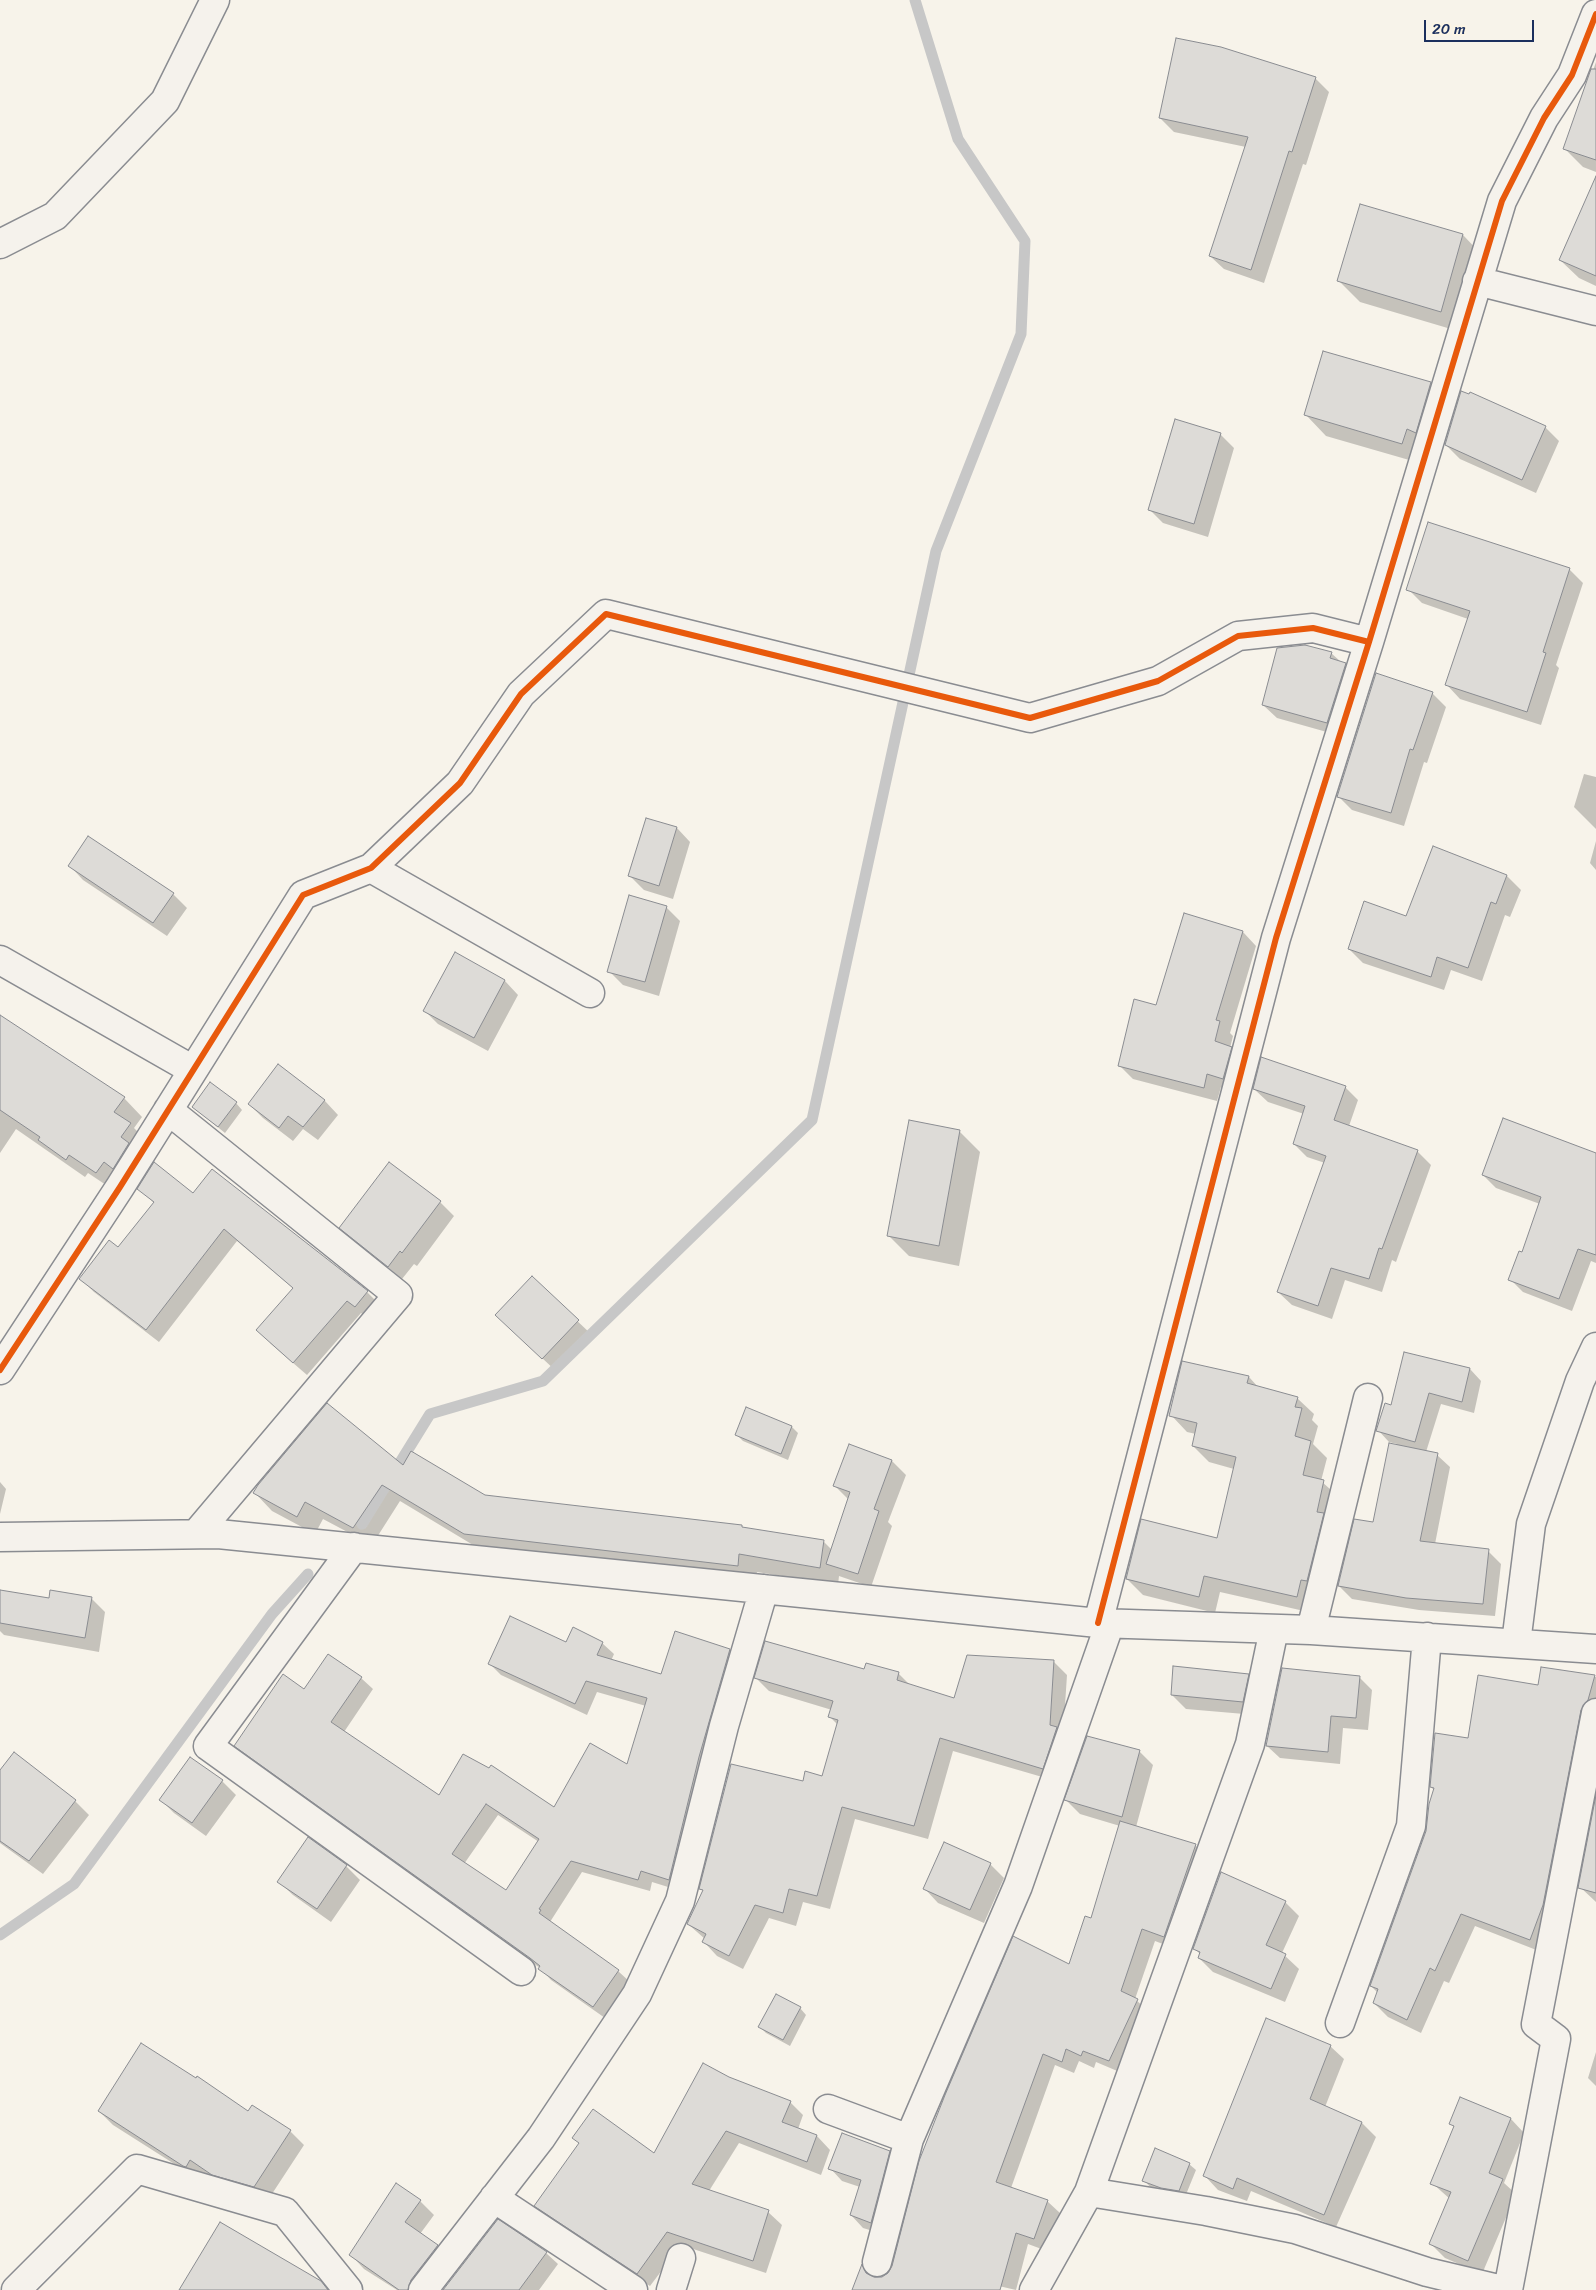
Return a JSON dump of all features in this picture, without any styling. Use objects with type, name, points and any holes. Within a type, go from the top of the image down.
[{"type":"street","points":[[0,244],[55,216],[165,101],[215,0]]},
{"type":"street","points":[[877,2262],[909,2139],[1018,1886],[1104,1623],[1276,938],[1369,642],[1502,201],[1544,118],[1572,75],[1596,14]]},
{"type":"street","points":[[1477,281],[1596,311]]},
{"type":"street","points":[[0,1370],[168,1110],[303,895],[371,868],[460,783],[521,694],[606,614],[1030,718],[1158,681],[1238,636],[1313,628],[1369,642]]},
{"type":"street","points":[[371,868],[590,993]]},
{"type":"street","points":[[0,960],[193,1070]]},
{"type":"street","points":[[168,1110],[398,1295],[196,1534]]},
{"type":"street","points":[[1516,1643],[1531,1524],[1580,1381],[1596,1347]]},
{"type":"street","points":[[1311,1630],[1368,1398]]},
{"type":"street","points":[[0,1537],[218,1534],[1104,1623],[1311,1630],[1596,1649]]},
{"type":"street","points":[[354,1548],[208,1746],[521,1971]]},
{"type":"street","points":[[424,2290],[541,2138],[637,1994],[676,1909],[724,1726],[764,1589]]},
{"type":"street","points":[[1034,2290],[1089,2192],[1250,1744],[1274,1629]]},
{"type":"street","points":[[1340,2023],[1411,1826],[1427,1637]]},
{"type":"street","points":[[1508,2290],[1556,2039],[1536,2024],[1596,1714]]},
{"type":"street","points":[[828,2109],[909,2139]]},
{"type":"street","points":[[16,2290],[137,2170],[285,2212],[348,2290]]},
{"type":"street","points":[[1089,2192],[1206,2211],[1295,2229],[1427,2272],[1503,2290]]},
{"type":"street","points":[[494,2198],[632,2290]]},
{"type":"street","points":[[671,2290],[681,2258]]},
{"type":"building","points":[[1176,38],[1221,47],[1316,77],[1292,152],[1289,151],[1251,270],[1209,256],[1248,137],[1159,118]]},
{"type":"building","points":[[1591,69],[1596,69],[1596,160],[1563,149]]},
{"type":"building","points":[[1596,176],[1596,276],[1559,260]]},
{"type":"building","points":[[1360,204],[1463,234],[1441,312],[1337,281]]},
{"type":"building","points":[[1323,351],[1431,382],[1416,433],[1407,429],[1402,444],[1304,415]]},
{"type":"building","points":[[1461,391],[1469,394],[1470,392],[1546,426],[1522,480],[1445,445]]},
{"type":"building","points":[[1175,419],[1221,433],[1194,524],[1148,510]]},
{"type":"building","points":[[1428,522],[1570,568],[1543,652],[1546,653],[1527,712],[1445,685],[1470,611],[1406,590]]},
{"type":"building","points":[[1305,645],[1332,652],[1330,658],[1346,663],[1327,723],[1262,705],[1277,648]]},
{"type":"building","points":[[1376,673],[1433,692],[1413,750],[1410,749],[1391,813],[1337,797]]},
{"type":"building","points":[[646,818],[677,827],[659,886],[628,876]]},
{"type":"building","points":[[88,836],[174,893],[153,923],[68,866]]},
{"type":"building","points":[[1433,846],[1507,875],[1496,904],[1491,902],[1468,968],[1437,957],[1431,977],[1348,949],[1364,901],[1406,916]]},
{"type":"building","points":[[629,895],[667,906],[645,982],[607,972]]},
{"type":"building","points":[[1184,913],[1243,931],[1216,1020],[1220,1021],[1215,1041],[1232,1047],[1223,1079],[1207,1074],[1204,1088],[1118,1066],[1134,999],[1156,1005]]},
{"type":"building","points":[[455,952],[505,980],[474,1038],[423,1011]]},
{"type":"building","points":[[0,1015],[125,1097],[114,1112],[131,1123],[121,1137],[129,1143],[113,1169],[104,1162],[96,1173],[69,1155],[66,1160],[38,1140],[40,1137],[0,1110]]},
{"type":"building","points":[[1261,1057],[1346,1086],[1334,1120],[1418,1150],[1382,1249],[1379,1248],[1369,1279],[1331,1268],[1318,1306],[1277,1292],[1326,1156],[1293,1144],[1305,1106],[1253,1089]]},
{"type":"building","points":[[278,1064],[325,1100],[303,1127],[288,1116],[279,1128],[248,1104]]},
{"type":"building","points":[[210,1082],[237,1102],[218,1127],[192,1107]]},
{"type":"building","points":[[1503,1118],[1596,1153],[1596,1255],[1578,1249],[1559,1299],[1508,1280],[1519,1251],[1522,1252],[1541,1197],[1482,1175]]},
{"type":"building","points":[[909,1120],[960,1130],[939,1246],[887,1236]]},
{"type":"building","points":[[154,1162],[193,1193],[212,1169],[368,1291],[355,1307],[347,1301],[293,1363],[256,1330],[293,1288],[224,1229],[146,1330],[79,1279],[109,1240],[118,1247],[154,1202],[137,1189]]},
{"type":"building","points":[[389,1162],[441,1201],[402,1253],[400,1251],[388,1267],[339,1228]]},
{"type":"building","points":[[532,1276],[579,1320],[542,1359],[495,1315]]},
{"type":"building","points":[[1404,1352],[1470,1368],[1462,1402],[1429,1393],[1415,1442],[1376,1431],[1385,1403],[1391,1405]]},
{"type":"building","points":[[1182,1361],[1249,1376],[1247,1383],[1298,1397],[1295,1407],[1302,1408],[1295,1436],[1311,1441],[1303,1475],[1324,1480],[1317,1512],[1324,1513],[1307,1581],[1301,1580],[1297,1597],[1204,1576],[1199,1597],[1126,1579],[1141,1519],[1217,1538],[1236,1457],[1192,1446],[1197,1423],[1169,1416]]},
{"type":"building","points":[[327,1403],[403,1465],[411,1451],[485,1495],[742,1525],[742,1527],[824,1540],[820,1568],[739,1554],[738,1566],[464,1534],[382,1485],[353,1528],[305,1502],[297,1517],[253,1493]]},
{"type":"building","points":[[746,1407],[792,1426],[781,1454],[735,1435]]},
{"type":"building","points":[[1389,1443],[1438,1453],[1420,1541],[1489,1549],[1483,1604],[1406,1598],[1338,1586],[1354,1519],[1373,1522]]},
{"type":"building","points":[[849,1444],[892,1460],[874,1509],[879,1511],[858,1574],[826,1564],[850,1492],[833,1486]]},
{"type":"building","points":[[0,1590],[49,1598],[50,1590],[92,1597],[85,1638],[0,1623]]},
{"type":"building","points":[[510,1616],[566,1642],[573,1627],[603,1642],[597,1655],[661,1674],[675,1631],[730,1649],[699,1757],[669,1880],[641,1871],[638,1880],[571,1861],[539,1909],[541,1910],[539,1913],[619,1970],[593,2007],[538,1969],[540,1966],[530,1958],[234,1746],[283,1674],[304,1689],[328,1654],[362,1677],[331,1722],[439,1795],[463,1754],[489,1768],[491,1765],[554,1807],[590,1743],[627,1764],[647,1698],[586,1681],[575,1704],[488,1664]],"holes":[[[486,1804],[539,1839],[506,1890],[452,1854]]]},
{"type":"building","points":[[765,1641],[864,1669],[866,1663],[899,1672],[897,1680],[954,1698],[967,1655],[1054,1660],[1050,1725],[1057,1727],[1043,1769],[940,1738],[914,1826],[842,1807],[817,1896],[789,1889],[783,1913],[755,1905],[729,1956],[702,1942],[706,1934],[687,1924],[703,1890],[699,1889],[731,1764],[803,1781],[805,1771],[822,1776],[838,1720],[828,1717],[833,1701],[754,1678]]},
{"type":"building","points":[[1173,1666],[1249,1674],[1243,1702],[1171,1695]]},
{"type":"building","points":[[1541,1667],[1595,1675],[1588,1700],[1581,1710],[1543,1905],[1530,1940],[1461,1914],[1435,1971],[1430,1968],[1407,2020],[1373,2003],[1378,1989],[1370,1986],[1426,1831],[1429,1804],[1434,1788],[1430,1787],[1435,1733],[1468,1738],[1478,1675],[1538,1685]]},
{"type":"building","points":[[1282,1668],[1360,1676],[1356,1718],[1331,1716],[1328,1752],[1266,1746]]},
{"type":"building","points":[[1087,1736],[1140,1750],[1122,1817],[1064,1800]]},
{"type":"building","points":[[14,1752],[76,1800],[29,1861],[0,1841],[0,1770]]},
{"type":"building","points":[[190,1757],[223,1780],[192,1823],[159,1800]]},
{"type":"building","points":[[1596,1795],[1596,1893],[1578,1888]]},
{"type":"building","points":[[1120,1821],[1196,1844],[1164,1937],[1142,1929],[1121,1991],[1138,1999],[1109,2061],[1083,2051],[1081,2056],[1066,2049],[1062,2062],[1043,2054],[996,2182],[1048,2200],[1034,2239],[1016,2233],[1000,2290],[852,2290],[862,2264],[866,2273],[874,2277],[882,2277],[888,2273],[892,2266],[919,2161],[1013,1936],[1069,1964],[1085,1916],[1091,1918]]},
{"type":"building","points":[[308,1837],[347,1865],[317,1909],[277,1882]]},
{"type":"building","points":[[944,1842],[991,1863],[970,1910],[923,1889]]},
{"type":"building","points":[[1221,1872],[1286,1901],[1266,1945],[1286,1954],[1271,1989],[1198,1958],[1200,1952],[1193,1949]]},
{"type":"building","points":[[776,1994],[801,2007],[783,2040],[758,2027]]},
{"type":"building","points":[[1266,2018],[1331,2045],[1310,2099],[1362,2122],[1324,2215],[1237,2178],[1233,2189],[1203,2176]]},
{"type":"building","points":[[141,2043],[196,2078],[197,2076],[248,2111],[252,2105],[291,2130],[254,2187],[212,2175],[190,2160],[186,2167],[183,2166],[98,2111]]},
{"type":"building","points":[[703,2063],[729,2077],[791,2101],[782,2122],[817,2135],[807,2162],[726,2131],[692,2184],[769,2210],[753,2261],[667,2232],[637,2274],[534,2206],[579,2143],[572,2138],[593,2109],[654,2153]]},
{"type":"building","points":[[1460,2097],[1511,2118],[1489,2173],[1503,2179],[1468,2261],[1429,2244],[1451,2192],[1430,2184],[1454,2126],[1449,2124]]},
{"type":"building","points":[[842,2133],[890,2151],[871,2223],[850,2215],[861,2180],[828,2169]]},
{"type":"building","points":[[1155,2148],[1190,2163],[1179,2191],[1161,2188],[1142,2181]]},
{"type":"building","points":[[396,2183],[421,2200],[405,2222],[438,2245],[411,2280],[408,2290],[399,2290],[349,2255]]},
{"type":"building","points":[[498,2219],[547,2252],[519,2290],[443,2290]]},
{"type":"building","points":[[220,2222],[321,2281],[328,2290],[179,2290]]},
{"type":"waterway","points":[[362,1524],[430,1414],[543,1381],[812,1120],[936,551],[1021,334],[1025,241],[958,139],[915,0]]},
{"type":"waterway","points":[[0,1935],[74,1884],[272,1614],[308,1574]]},
{"type":"cycle path","points":[[1098,1623],[1276,938],[1369,642],[1502,201],[1544,118],[1572,75],[1596,14]]},
{"type":"cycle path","points":[[0,1370],[120,1187],[303,895],[371,868],[460,783],[521,694],[606,614],[1030,718],[1158,681],[1238,636],[1313,628],[1369,642]]}]
